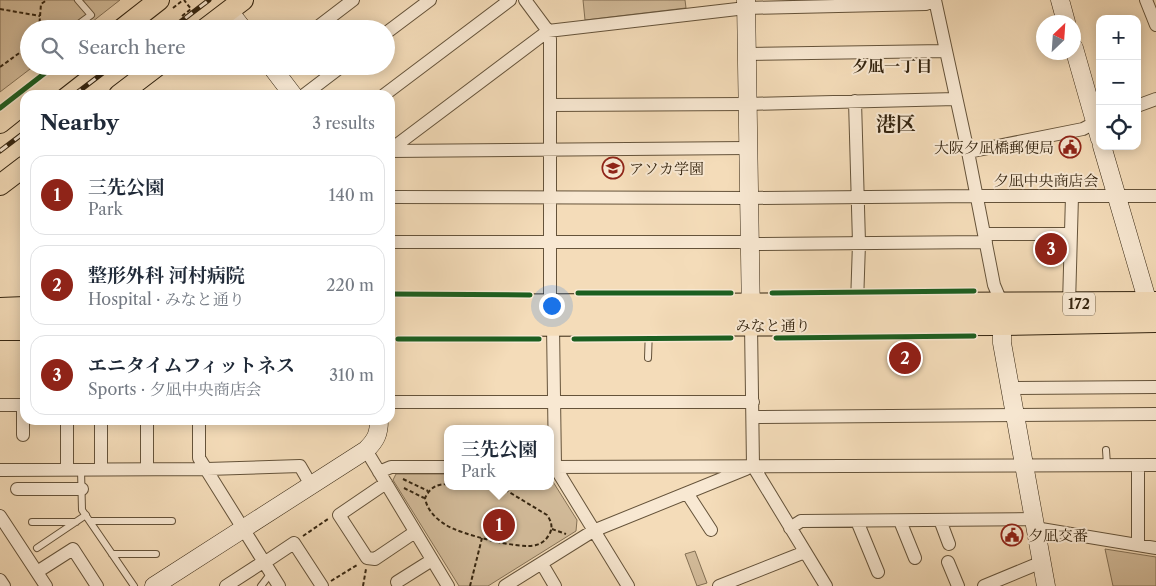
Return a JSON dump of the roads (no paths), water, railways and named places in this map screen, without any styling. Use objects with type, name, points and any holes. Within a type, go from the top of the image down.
[{"type":"highway","name":"みなと通り","points":[[395,306],[551,316],[649,326],[857,304],[1002,314],[1069,304],[1154,311]]},
{"type":"highway","points":[[0,309],[20,308]]},
{"type":"highway","name":"みなと通り","points":[[395,326],[551,316],[1002,314],[1154,311]]},
{"type":"highway","points":[[0,329],[20,329]]},
{"type":"main road","points":[[137,20],[165,4]]},
{"type":"main road","points":[[214,20],[231,4]]},
{"type":"main road","points":[[42,90],[60,75]]},
{"type":"main road","points":[[125,90],[145,75]]},
{"type":"main road","points":[[0,123],[20,108]]},
{"type":"main road","points":[[0,185],[20,170]]},
{"type":"street","points":[[327,20],[353,0]]},
{"type":"street","points":[[395,26],[430,0]]},
{"type":"street","points":[[391,90],[510,0]]},
{"type":"street","points":[[525,0],[548,31],[550,39],[550,242],[554,425]]},
{"type":"street","points":[[395,146],[548,31],[746,4],[926,4],[934,0],[968,152],[994,285],[1002,314],[1002,343],[1046,586]]},
{"type":"street","points":[[1060,0],[1064,15]]},
{"type":"street","points":[[1146,0],[1156,25]]},
{"type":"street","points":[[231,4],[239,20]]},
{"type":"street","points":[[746,4],[753,466],[826,586]]},
{"type":"street","points":[[746,54],[945,51]]},
{"type":"street","points":[[1078,60],[1096,117]]},
{"type":"street","points":[[278,75],[289,90]]},
{"type":"street","points":[[311,90],[330,75]]},
{"type":"street","points":[[550,105],[747,104],[956,99]]},
{"type":"street","points":[[1140,105],[1156,99]]},
{"type":"street","points":[[855,101],[859,243],[857,304]]},
{"type":"street","points":[[968,152],[1083,129],[1096,121]]},
{"type":"street","points":[[395,150],[747,148]]},
{"type":"street","points":[[1103,150],[1116,196],[1154,311]]},
{"type":"street","points":[[1069,304],[1072,196]]},
{"type":"street","name":"夕凪中央商店会","points":[[395,197],[1156,196]]},
{"type":"street","points":[[395,242],[859,243],[1070,234]]},
{"type":"street","points":[[1010,388],[1156,386]]},
{"type":"street","points":[[395,402],[753,402]]},
{"type":"street","points":[[0,406],[20,406]]},
{"type":"street","points":[[753,417],[1156,414]]},
{"type":"street","points":[[22,435],[23,425]]},
{"type":"street","points":[[67,425],[67,470]]},
{"type":"street","points":[[101,425],[101,469]]},
{"type":"street","points":[[147,425],[147,469]]},
{"type":"street","points":[[199,425],[199,458],[279,586]]},
{"type":"street","points":[[154,586],[366,450],[379,434],[379,425]]},
{"type":"street","points":[[366,450],[379,472],[391,479],[415,532],[448,586]]},
{"type":"street","points":[[554,467],[1156,465]]},
{"type":"street","points":[[0,470],[206,469],[300,466],[311,485]]},
{"type":"street","points":[[702,466],[708,484]]},
{"type":"street","points":[[505,586],[593,532],[753,466]]},
{"type":"street","points":[[1138,466],[1138,545]]},
{"type":"street","points":[[379,472],[391,467],[444,467]]},
{"type":"street","points":[[554,469],[628,586]]},
{"type":"street","points":[[391,479],[339,515],[367,558],[375,559],[415,532]]},
{"type":"street","points":[[17,489],[82,489]]},
{"type":"street","points":[[687,493],[711,530]]},
{"type":"street","points":[[0,516],[46,586]]},
{"type":"street","points":[[900,520],[915,558]]},
{"type":"street","points":[[790,528],[801,521],[940,520],[1035,524],[1156,548]]},
{"type":"street","points":[[940,520],[949,544]]},
{"type":"street","points":[[857,521],[878,572]]},
{"type":"street","points":[[226,586],[266,566],[294,543],[327,584]]},
{"type":"street","points":[[37,572],[74,549],[97,586]]},
{"type":"street","points":[[719,586],[805,552]]},
{"type":"street","points":[[397,582],[432,560]]},
{"type":"street","points":[[948,562],[958,586]]},
{"type":"street","points":[[984,586],[1042,562]]},
{"type":"street","points":[[542,564],[555,586]]},
{"type":"street","points":[[0,580],[4,586]]},
{"type":"lane","points":[[78,0],[91,15],[84,20]]},
{"type":"lane","points":[[648,358],[649,326]]},
{"type":"lane","points":[[1106,450],[1107,466]]},
{"type":"lane","points":[[81,470],[82,510],[134,586]]},
{"type":"lane","points":[[37,548],[76,522],[88,518],[172,521]]},
{"type":"lane","points":[[32,522],[76,522]]},
{"type":"lane","points":[[112,554],[156,554]]},
{"type":"lane","points":[[261,586],[266,566]]},
{"type":"railway","points":[[183,20],[209,0]]},
{"type":"railway","points":[[81,90],[100,75]]},
{"type":"railway","points":[[0,151],[20,136]]},
{"type":"place","name":"大阪夕凪橋郵便局","points":[[1070,147]]},
{"type":"place","name":"アソカ学園","points":[[613,168]]},
{"type":"place","name":"エニタイムフィットネス","points":[[1051,249]]},
{"type":"place","name":"整形外科 河村病院","points":[[905,358]]},
{"type":"place","name":"三先公園","points":[[499,525]]},
{"type":"place","name":"夕凪交番","points":[[1012,535]]},
{"type":"district","name":"夕凪一丁目","points":[[892,66]]},
{"type":"district","name":"港区","points":[[896,124]]}]
